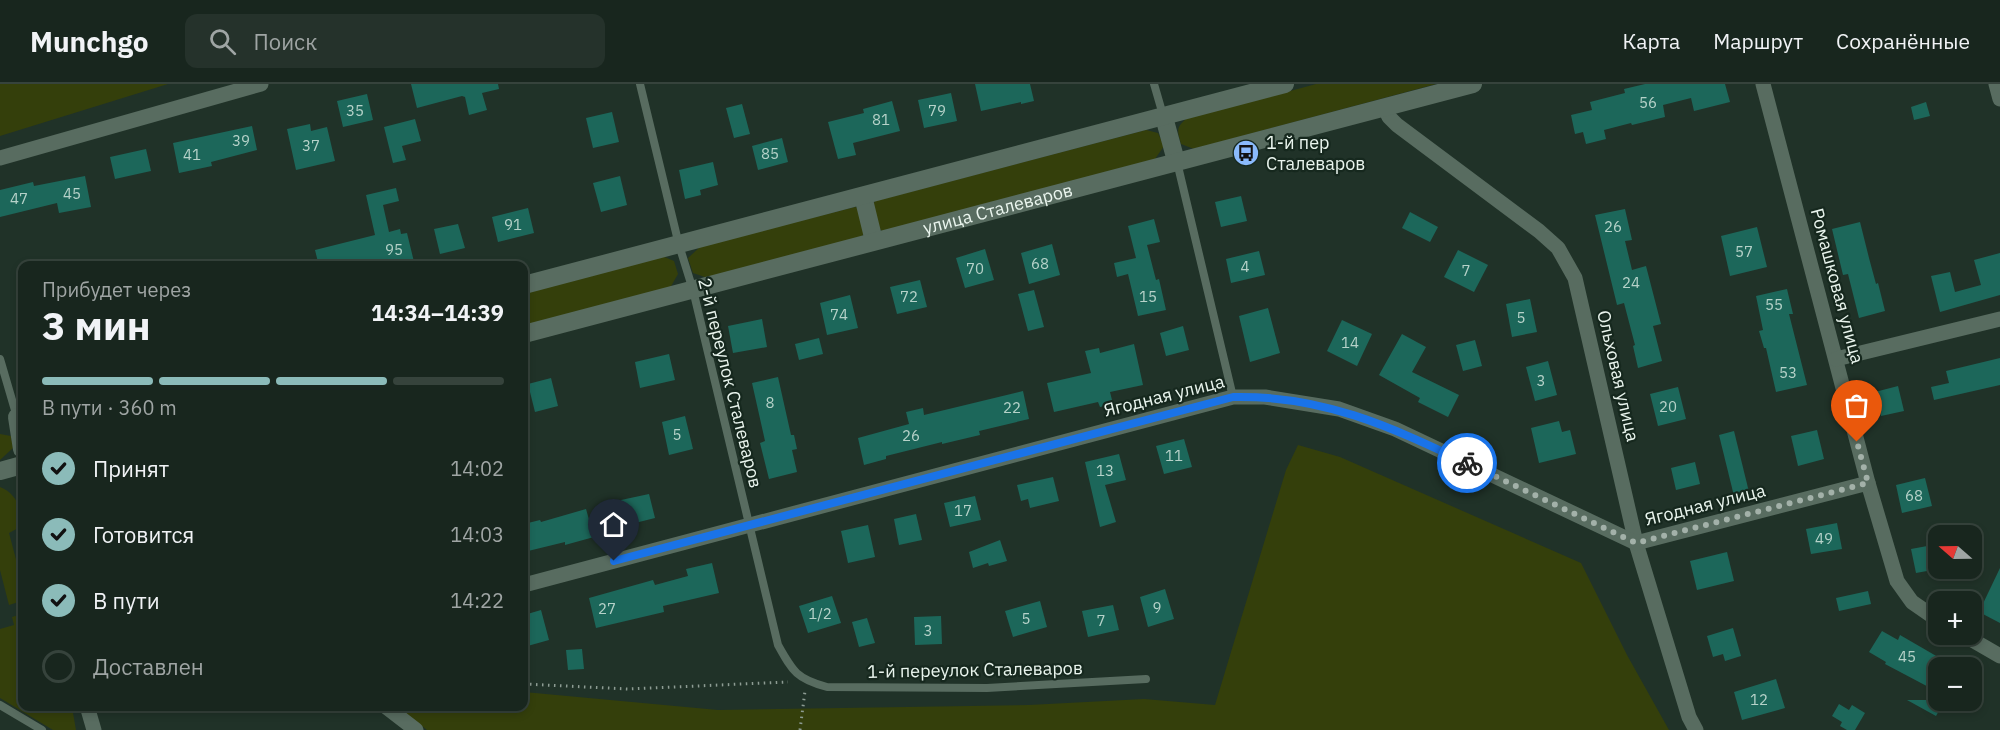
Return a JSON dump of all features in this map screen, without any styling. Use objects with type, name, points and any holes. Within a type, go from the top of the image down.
[{"type":"main road","points":[[528,284],[1285,84]]},
{"type":"main road","name":"улица Сталеваров","points":[[528,333],[1473,84]]},
{"type":"main road","points":[[1164,117],[1176,161]]},
{"type":"main road","points":[[864,196],[874,242]]},
{"type":"main road","points":[[13,418],[18,435]]},
{"type":"main road","points":[[0,471],[18,466]]},
{"type":"street","points":[[0,158],[261,84]]},
{"type":"street","name":"Ромашковая улица","points":[[1763,84],[1868,483],[1897,580],[1912,602],[1928,613]]},
{"type":"street","points":[[1996,84],[2000,99]]},
{"type":"street","name":"Ольховая улица","points":[[1384,107],[1396,125],[1539,231],[1558,248],[1575,278],[1636,543],[1689,717],[1696,730]]},
{"type":"street","points":[[1836,359],[2000,319]]},
{"type":"street","name":"Ягодная улица","points":[[528,584],[1233,397],[1265,397],[1339,410],[1395,429],[1636,543],[1868,483]]},
{"type":"street","points":[[1981,645],[2000,656]]},
{"type":"street","points":[[88,711],[93,730]]},
{"type":"street","points":[[391,711],[416,730]]},
{"type":"lane","name":"2-й переулок Сталеваров","points":[[640,84],[679,245],[693,290],[778,645],[790,667],[806,681]]},
{"type":"lane","points":[[1154,84],[1164,117]]},
{"type":"lane","points":[[1176,161],[1233,397]]},
{"type":"lane","points":[[0,359],[13,418]]},
{"type":"lane","name":"1-й переулок Сталеваров","points":[[806,681],[827,687],[987,688],[1146,679]]},
{"type":"lane","points":[[0,705],[42,730]]},
{"type":"path","points":[[528,684],[628,689],[806,681],[800,730]]},
{"type":"green space","points":[[0,84],[168,84],[0,136]]},
{"type":"green space","points":[[1316,84],[1436,84],[1194,149],[1181,144],[1178,130],[1186,119]]},
{"type":"green space","points":[[1146,130],[1158,133],[1164,146],[1155,159],[884,232],[876,227],[871,209],[875,201]]},
{"type":"green space","points":[[855,207],[860,209],[865,231],[861,238],[708,278],[693,273],[688,258],[701,246]]},
{"type":"green space","points":[[662,256],[674,261],[678,274],[670,288],[528,326],[528,291]]},
{"type":"green space","points":[[0,434],[11,436],[13,448],[0,460]]},
{"type":"green space","points":[[1298,445],[1340,457],[1581,563],[1627,655],[1669,730],[427,730],[403,711],[528,711],[528,692],[718,710],[1029,705],[1144,699],[1215,705],[1286,470]]},
{"type":"green space","points":[[0,487],[10,493],[18,505],[18,528],[9,533],[18,564],[18,602],[9,605],[0,570]]},
{"type":"green space","points":[[18,615],[18,709],[0,698],[0,629],[14,625],[12,617]]},
{"type":"green space","points":[[22,711],[73,711],[76,730],[53,730]]},
{"type":"building","points":[[411,84],[498,84],[499,89],[482,93],[487,110],[469,115],[465,97],[462,96],[417,108]]},
{"type":"building","points":[[975,84],[1030,84],[1034,101],[981,111]]},
{"type":"building","points":[[1645,84],[1725,84],[1730,102],[1694,111],[1691,98],[1663,105],[1665,117],[1604,130],[1606,139],[1586,144],[1583,132],[1575,134],[1571,115],[1592,110],[1590,102],[1625,93],[1624,89]]},
{"type":"building","points":[[951,93],[957,121],[924,128],[918,100]]},
{"type":"building","points":[[367,94],[373,120],[343,127],[337,101]]},
{"type":"building","points":[[892,101],[900,131],[853,143],[856,155],[838,159],[828,122],[864,113],[863,109]]},
{"type":"building","points":[[1926,102],[1930,116],[1914,120],[1911,107]]},
{"type":"building","points":[[742,104],[750,134],[734,138],[726,108]]},
{"type":"building","points":[[612,112],[619,142],[593,148],[586,118]]},
{"type":"building","points":[[415,119],[421,141],[402,146],[406,160],[393,163],[384,127]]},
{"type":"building","points":[[310,124],[311,131],[327,127],[335,161],[296,170],[287,129]]},
{"type":"building","points":[[252,126],[257,150],[211,162],[212,166],[179,173],[173,143]]},
{"type":"building","points":[[782,138],[788,162],[758,170],[752,146]]},
{"type":"building","points":[[146,149],[151,171],[115,179],[110,157]]},
{"type":"building","points":[[713,162],[718,185],[700,190],[701,195],[685,199],[679,170]]},
{"type":"building","points":[[85,176],[91,207],[59,213],[57,203],[0,217],[0,190],[33,182],[34,186]]},
{"type":"building","points":[[620,176],[627,205],[601,212],[593,183]]},
{"type":"building","points":[[396,188],[399,201],[383,205],[389,232],[400,229],[401,234],[407,233],[414,261],[318,261],[315,250],[375,235],[366,195]]},
{"type":"building","points":[[1241,196],[1247,221],[1221,227],[1215,202]]},
{"type":"building","points":[[528,208],[534,233],[498,242],[492,217]]},
{"type":"building","points":[[1625,209],[1632,240],[1625,241],[1632,270],[1646,266],[1661,324],[1653,326],[1662,361],[1638,368],[1633,346],[1635,345],[1624,303],[1617,305],[1595,215]]},
{"type":"building","points":[[1410,212],[1438,227],[1430,242],[1402,228]]},
{"type":"building","points":[[1154,219],[1160,242],[1147,245],[1156,280],[1159,279],[1166,310],[1138,316],[1128,274],[1117,277],[1114,263],[1136,258],[1128,226]]},
{"type":"building","points":[[1860,222],[1885,311],[1859,318],[1848,274],[1843,275],[1832,229]]},
{"type":"building","points":[[458,224],[465,248],[440,254],[434,229]]},
{"type":"building","points":[[1757,227],[1767,267],[1730,276],[1721,236]]},
{"type":"building","points":[[1052,244],[1060,275],[1029,284],[1021,253]]},
{"type":"building","points":[[985,249],[994,280],[965,288],[956,258]]},
{"type":"building","points":[[1458,250],[1488,265],[1474,292],[1444,277]]},
{"type":"building","points":[[1259,251],[1265,275],[1231,283],[1226,259]]},
{"type":"building","points":[[2000,253],[2000,295],[1940,312],[1931,276],[1950,272],[1955,292],[1981,285],[1974,260]]},
{"type":"building","points":[[920,280],[927,307],[897,314],[890,287]]},
{"type":"building","points":[[1787,289],[1793,314],[1789,314],[1807,385],[1776,392],[1766,348],[1764,348],[1759,331],[1763,330],[1756,296]]},
{"type":"building","points":[[1034,290],[1044,327],[1028,331],[1018,294]]},
{"type":"building","points":[[850,295],[858,328],[827,335],[820,303]]},
{"type":"building","points":[[1530,299],[1537,332],[1512,337],[1506,304]]},
{"type":"building","points":[[1268,308],[1280,353],[1250,362],[1239,316]]},
{"type":"building","points":[[762,319],[767,347],[733,353],[728,326]]},
{"type":"building","points":[[1342,320],[1372,334],[1357,366],[1327,351]]},
{"type":"building","points":[[1183,326],[1189,350],[1166,356],[1160,333]]},
{"type":"building","points":[[1402,334],[1426,347],[1412,372],[1459,395],[1448,417],[1418,402],[1420,398],[1379,375]]},
{"type":"building","points":[[819,338],[823,354],[799,360],[795,344]]},
{"type":"building","points":[[1475,340],[1482,366],[1463,371],[1456,345]]},
{"type":"building","points":[[1134,344],[1143,385],[1110,392],[1113,404],[1100,407],[1098,402],[1054,412],[1047,383],[1091,373],[1085,351],[1099,348],[1100,353]]},
{"type":"building","points":[[669,354],[675,380],[640,388],[635,362]]},
{"type":"building","points":[[2000,358],[2000,385],[1934,400],[1931,387],[1949,383],[1946,371]]},
{"type":"building","points":[[1548,361],[1557,395],[1535,401],[1526,367]]},
{"type":"building","points":[[778,377],[791,435],[794,435],[797,449],[792,450],[797,472],[769,479],[760,443],[765,441],[752,383]]},
{"type":"building","points":[[551,378],[558,406],[535,412],[528,384]]},
{"type":"building","points":[[1898,386],[1904,411],[1881,416],[1875,392]]},
{"type":"building","points":[[1678,387],[1686,419],[1658,426],[1650,394]]},
{"type":"building","points":[[1023,391],[1029,419],[979,431],[980,435],[886,456],[886,459],[864,465],[858,438],[909,424],[906,412],[923,408],[924,415]]},
{"type":"building","points":[[685,416],[693,449],[669,455],[662,422]]},
{"type":"building","points":[[1559,421],[1562,432],[1570,430],[1576,454],[1539,463],[1531,428]]},
{"type":"building","points":[[1817,430],[1824,459],[1798,466],[1791,436]]},
{"type":"building","points":[[1734,431],[1749,492],[1734,496],[1719,435]]},
{"type":"building","points":[[1184,439],[1192,467],[1164,474],[1156,446]]},
{"type":"building","points":[[1119,454],[1126,480],[1105,485],[1116,522],[1100,527],[1085,462]]},
{"type":"building","points":[[1695,462],[1700,484],[1676,490],[1671,468]]},
{"type":"building","points":[[1053,477],[1059,501],[1030,508],[1028,499],[1021,501],[1017,485]]},
{"type":"building","points":[[1925,478],[1932,506],[1902,513],[1896,485]]},
{"type":"building","points":[[649,494],[655,518],[627,525],[621,500]]},
{"type":"building","points":[[975,496],[981,520],[950,527],[944,503]]},
{"type":"building","points":[[586,509],[594,537],[528,551],[528,523],[540,520],[541,522]]},
{"type":"building","points":[[916,514],[922,540],[899,545],[894,519]]},
{"type":"building","points":[[1837,523],[1842,549],[1811,554],[1806,529]]},
{"type":"building","points":[[868,525],[875,557],[848,563],[841,531]]},
{"type":"building","points":[[1000,540],[1007,561],[989,566],[988,563],[973,568],[969,552]]},
{"type":"building","points":[[1928,546],[1928,571],[1916,573],[1911,549]]},
{"type":"building","points":[[1727,552],[1734,581],[1697,590],[1690,561]]},
{"type":"building","points":[[712,563],[719,593],[663,606],[664,612],[596,628],[589,598],[653,580],[655,585],[688,576],[686,569]]},
{"type":"building","points":[[2000,568],[2000,623],[1982,614],[1982,606]]},
{"type":"building","points":[[1165,589],[1174,619],[1148,627],[1140,597]]},
{"type":"building","points":[[1868,591],[1871,604],[1839,611],[1836,598]]},
{"type":"building","points":[[832,596],[841,623],[808,633],[799,606]]},
{"type":"building","points":[[1040,601],[1047,627],[1013,637],[1005,611]]},
{"type":"building","points":[[1113,605],[1119,630],[1088,637],[1082,611]]},
{"type":"building","points":[[541,610],[549,640],[528,646],[528,614]]},
{"type":"building","points":[[941,616],[942,644],[915,645],[914,617]]},
{"type":"building","points":[[867,618],[875,643],[859,647],[852,622]]},
{"type":"building","points":[[1733,628],[1741,656],[1725,661],[1723,654],[1713,657],[1707,636]]},
{"type":"building","points":[[1882,631],[1898,640],[1900,635],[1938,657],[1928,657],[1928,687],[1885,664],[1886,662],[1869,652]]},
{"type":"building","points":[[582,649],[584,669],[568,670],[566,650]]},
{"type":"building","points":[[1776,679],[1785,708],[1742,720],[1734,692]]},
{"type":"building","points":[[1907,700],[1928,700],[1928,711],[1939,711],[1936,716]]},
{"type":"building","points":[[1839,704],[1849,710],[1852,705],[1865,713],[1855,730],[1847,730],[1840,726],[1842,722],[1832,716]]},
{"type":"way so far","points":[[1467,463],[1636,543],[1868,483],[1857,442]]},
{"type":"place","name":"1-й пер Сталеваров","points":[[1246,153]]},
{"type":"route","points":[[614,561],[1233,397],[1265,397],[1339,410],[1395,429],[1467,463]]}]
